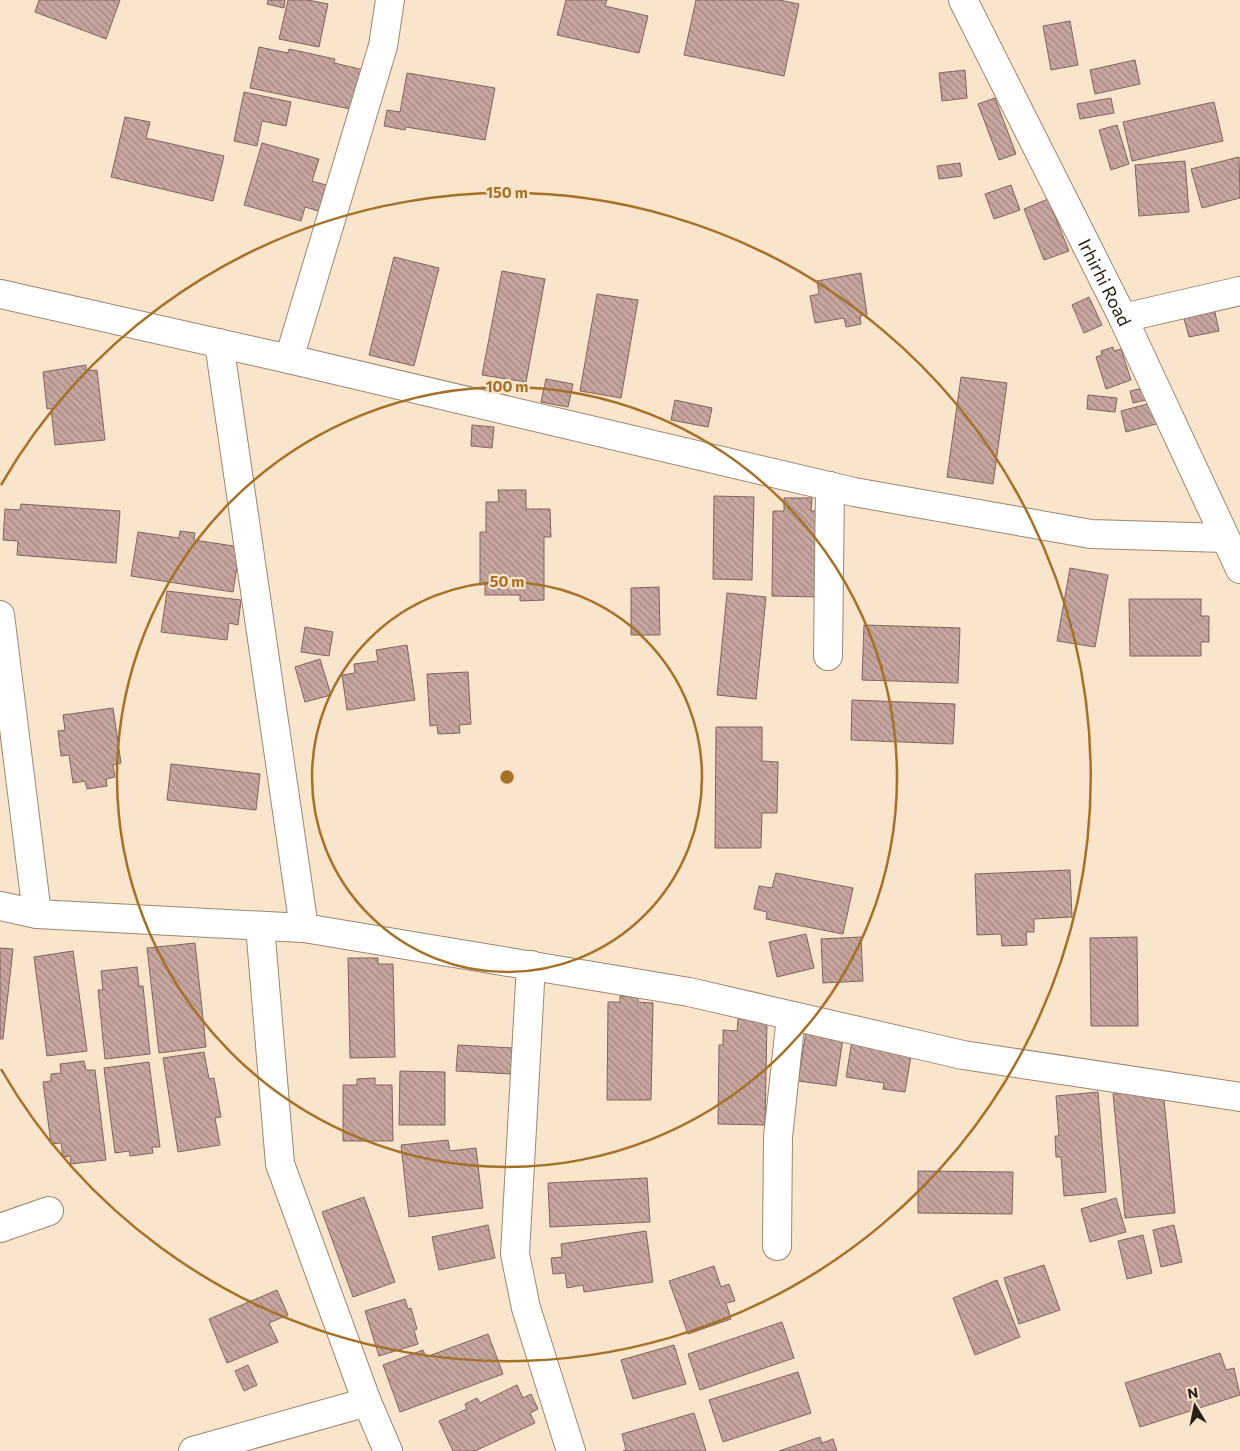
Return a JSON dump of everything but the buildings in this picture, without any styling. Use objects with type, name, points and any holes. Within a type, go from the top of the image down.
[{"type":"street","points":[[289,359],[383,46],[390,0]]},
{"type":"street","name":"Irhirhi Road","points":[[963,0],[1124,318],[1240,569]]},
{"type":"street","points":[[1124,318],[1240,291]]},
{"type":"street","points":[[0,294],[289,359],[830,486],[1092,534],[1225,538]]},
{"type":"street","points":[[219,344],[304,928]]},
{"type":"street","points":[[828,656],[830,486]]},
{"type":"street","points":[[0,615],[37,914]]},
{"type":"street","points":[[0,906],[37,914],[304,928],[689,992],[963,1055],[1240,1097]]},
{"type":"street","points":[[260,926],[280,1164],[367,1402],[388,1451]]},
{"type":"street","points":[[531,965],[515,1254],[526,1308],[571,1451]]},
{"type":"street","points":[[777,1246],[778,1137],[791,1016]]},
{"type":"street","points":[[0,1228],[49,1211]]},
{"type":"street","points":[[193,1451],[367,1402]]}]
